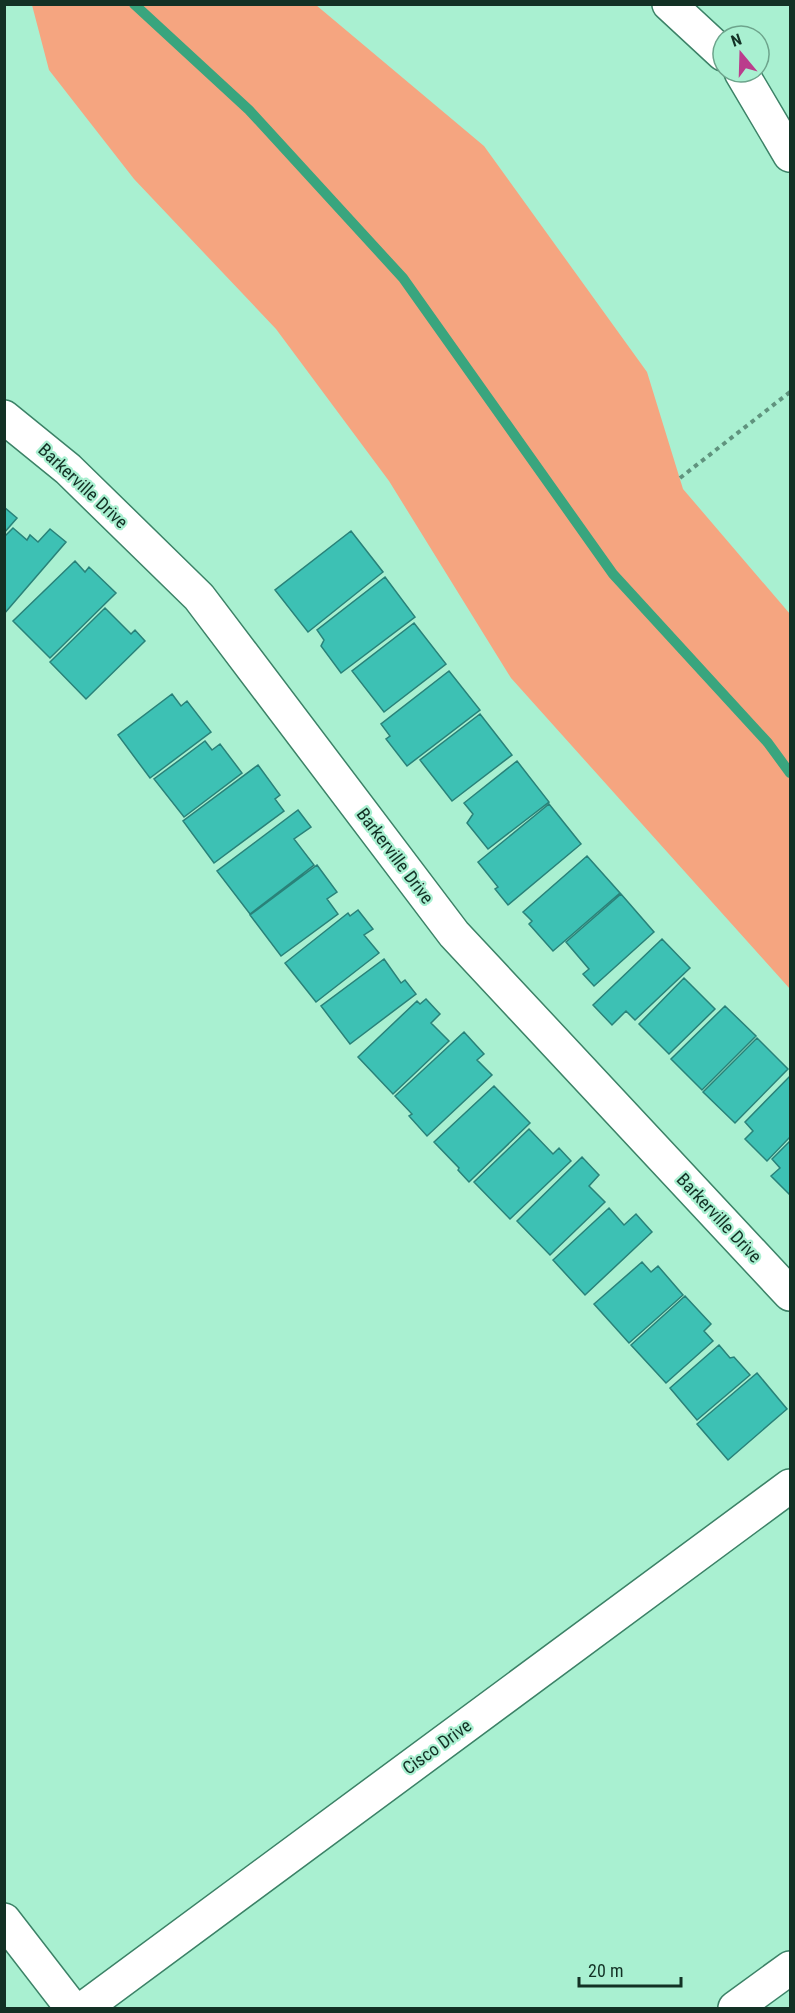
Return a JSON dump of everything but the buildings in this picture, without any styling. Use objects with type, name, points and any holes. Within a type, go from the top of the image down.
[{"type":"street","points":[[669,4],[711,43]]},
{"type":"street","points":[[748,84],[790,155]]},
{"type":"street","name":"Barkerville Drive","points":[[4,417],[68,470],[200,597],[454,934],[790,1294]]},
{"type":"street","name":"Cisco Drive","points":[[84,2008],[790,1486]]},
{"type":"street","points":[[4,1920],[72,2008]]},
{"type":"street","points":[[735,2008],[790,1968]]},
{"type":"path","points":[[680,478],[790,392]]},
{"type":"shaded area","points":[[32,5],[316,5],[484,146],[647,372],[683,489],[790,614],[790,989],[511,678],[389,481],[276,329],[134,179],[49,70]]},
{"type":"waterway","points":[[134,4],[249,110],[403,278],[613,574],[768,743],[790,773]]}]
